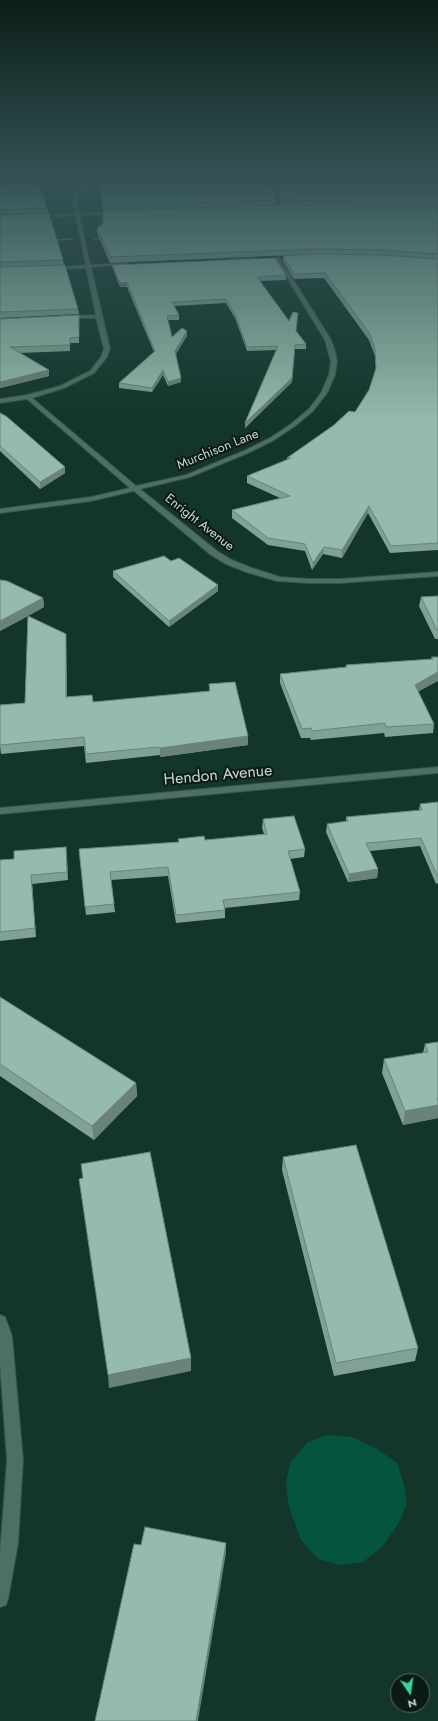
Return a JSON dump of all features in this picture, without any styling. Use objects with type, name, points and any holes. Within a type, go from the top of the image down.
[{"type":"street","points":[[0,401],[28,397],[62,387],[92,372],[104,358],[107,349],[98,316],[87,262]]},
{"type":"street","name":"Murchison Lane","points":[[0,511],[92,499],[188,476],[248,451],[272,439],[293,425],[311,410],[324,393],[332,375],[334,362],[332,351],[328,340],[280,262]]},
{"type":"street","points":[[48,268],[135,264]]},
{"type":"street","points":[[60,318],[98,316]]},
{"type":"street","name":"Enright Avenue","points":[[28,397],[104,463],[214,553],[230,562],[280,579],[325,581],[438,574]]},
{"type":"street","name":"Hendon Avenue","points":[[0,811],[438,770]]},
{"type":"street","points":[[0,1322],[4,1336],[15,1460],[10,1544],[0,1599]]},
{"type":"green space","points":[[327,1435],[352,1437],[377,1449],[397,1463],[404,1485],[407,1504],[398,1524],[383,1546],[363,1562],[341,1565],[318,1559],[301,1540],[289,1507],[286,1483],[290,1463],[308,1442]]},
{"type":"building","points":[[175,262],[278,262],[286,275],[257,277],[289,321],[293,312],[298,313],[296,331],[306,344],[295,345],[292,378],[245,423],[278,346],[247,347],[235,314],[226,299],[172,302],[179,315],[167,316],[172,337],[182,328],[187,331],[175,351],[181,378],[168,382],[163,370],[152,388],[119,383],[155,351],[127,282],[120,283],[112,265]]},
{"type":"building","points":[[287,262],[438,262],[438,543],[391,546],[369,506],[342,550],[324,547],[313,563],[305,544],[268,538],[232,510],[290,496],[247,476],[291,458],[287,458],[334,425],[349,411],[355,412],[369,390],[376,368],[375,350],[370,334],[325,273],[294,274]]},
{"type":"building","points":[[65,265],[78,309],[0,312],[0,267]]},
{"type":"building","points":[[79,315],[79,337],[70,338],[70,345],[10,347],[49,370],[0,382],[0,319]]},
{"type":"building","points":[[0,413],[6,416],[65,467],[40,482],[0,446]]},
{"type":"building","points":[[164,556],[171,561],[179,558],[218,585],[169,621],[113,571]]},
{"type":"building","points":[[0,580],[7,581],[43,598],[0,621]]},
{"type":"building","points":[[438,596],[438,630],[437,630],[421,597]]},
{"type":"building","points":[[28,616],[66,634],[66,697],[92,695],[93,702],[210,691],[209,684],[235,682],[248,736],[160,748],[86,754],[84,737],[0,745],[0,705],[25,703]]},
{"type":"building","points":[[432,657],[438,657],[438,672],[415,685],[434,724],[386,727],[385,723],[312,731],[311,728],[302,729],[280,674],[347,667],[346,665],[433,659]]},
{"type":"building","points":[[438,802],[438,875],[421,838],[366,843],[378,869],[349,874],[327,824],[348,821],[346,817],[422,810],[420,804]]},
{"type":"building","points":[[294,816],[305,849],[288,851],[300,892],[223,900],[225,910],[176,915],[168,867],[110,872],[114,904],[85,907],[79,849],[179,842],[178,839],[204,836],[205,840],[267,834],[263,819]]},
{"type":"building","points":[[66,847],[67,872],[31,875],[35,928],[0,932],[0,860],[14,859],[14,851]]},
{"type":"building","points":[[0,997],[136,1083],[92,1126],[0,1064]]},
{"type":"building","points":[[438,1042],[438,1105],[405,1111],[384,1059],[428,1052],[425,1044]]},
{"type":"building","points":[[356,1145],[418,1348],[336,1363],[283,1157]]},
{"type":"building","points":[[150,1152],[191,1358],[108,1375],[79,1179],[83,1178],[81,1164]]},
{"type":"building","points":[[145,1527],[226,1543],[196,1721],[95,1721],[134,1544],[141,1545]]}]
